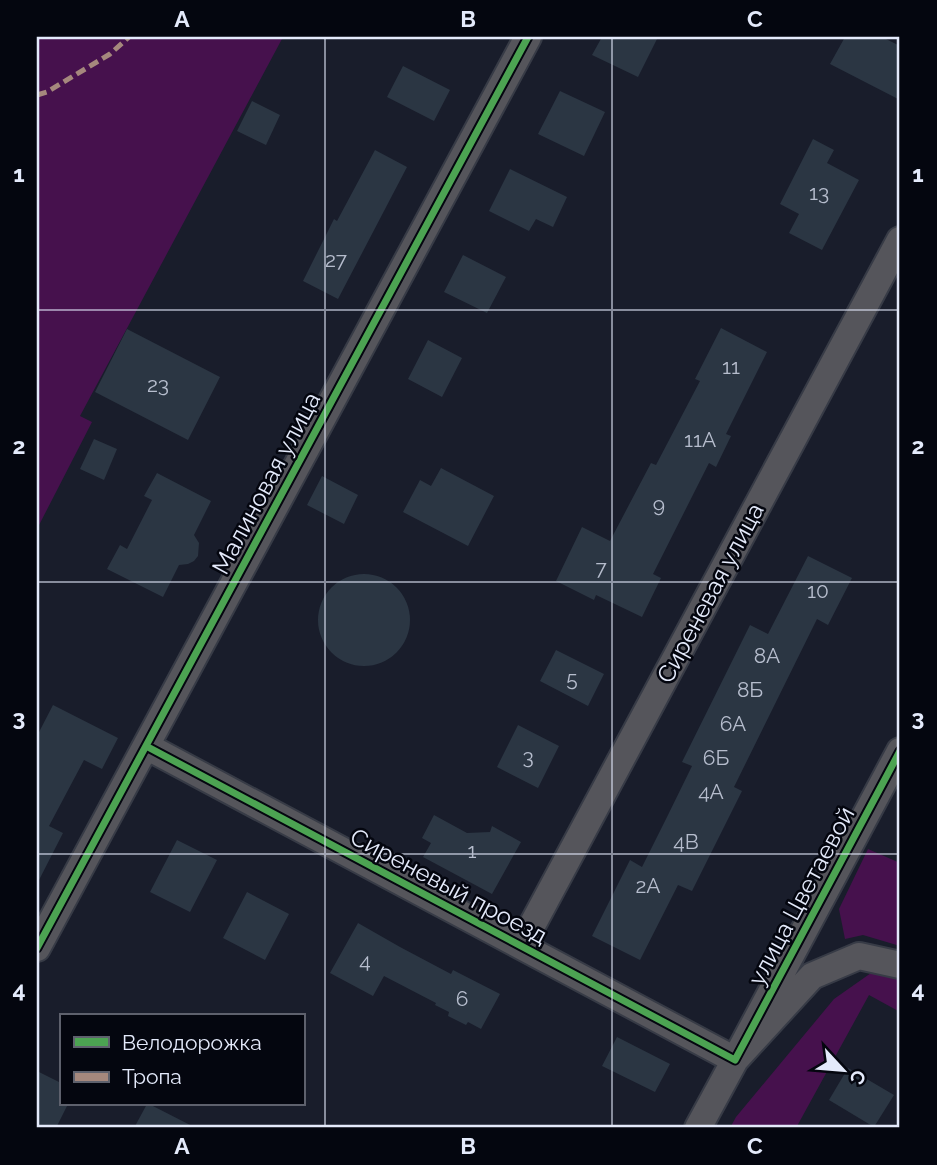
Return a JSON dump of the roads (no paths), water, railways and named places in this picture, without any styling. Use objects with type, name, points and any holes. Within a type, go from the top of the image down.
[{"type":"street","name":"Малиновая улица","points":[[37,948],[528,37]]},
{"type":"street","name":"Сиреневая улица","points":[[521,946],[900,240]]},
{"type":"street","name":"Сиреневый проезд","points":[[146,746],[735,1060]]},
{"type":"street","name":"улица Цветаевой","points":[[735,1060],[900,751]]},
{"type":"street","points":[[698,1128],[735,1060],[811,976],[859,956],[900,965]]}]
